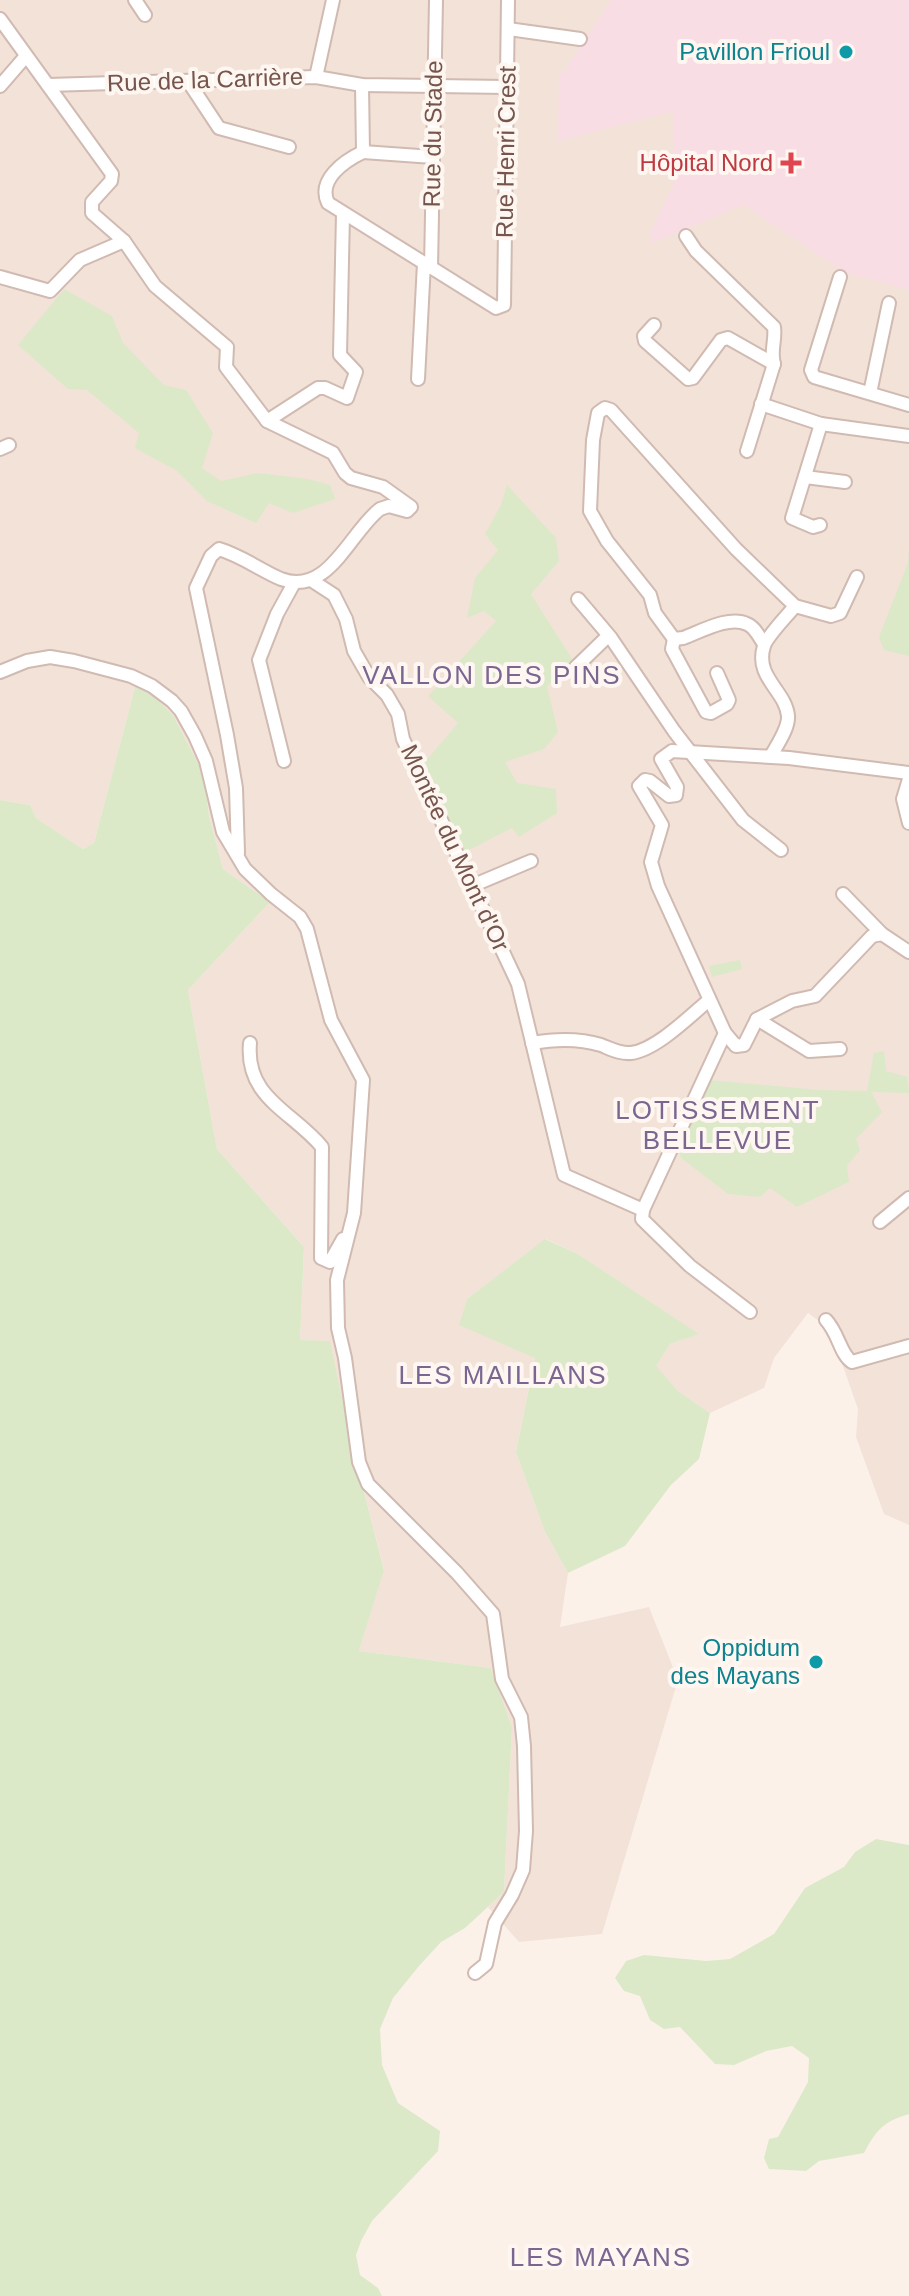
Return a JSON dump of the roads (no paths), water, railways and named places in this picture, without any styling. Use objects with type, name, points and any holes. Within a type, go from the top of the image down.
[{"type":"street","points":[[135,0],[145,15]]},
{"type":"street","points":[[316,77],[333,0]]},
{"type":"street","name":"Rue du Stade","points":[[418,379],[433,157],[436,0]]},
{"type":"street","name":"Rue Henri Crest","points":[[427,266],[496,308],[504,305],[508,0]]},
{"type":"street","points":[[0,19],[109,167],[111,181],[92,202],[92,213],[124,241],[155,286],[227,347],[226,367],[267,421],[333,453],[351,478],[383,487],[400,496],[411,507],[407,511],[389,506],[380,509],[333,564],[311,580],[294,583],[279,578],[219,549],[211,556],[196,588],[236,788],[239,858]]},
{"type":"street","points":[[508,29],[580,39]]},
{"type":"street","points":[[0,86],[26,56]]},
{"type":"street","name":"Rue de la Carrière","points":[[48,85],[316,77],[362,85],[507,87]]},
{"type":"street","points":[[188,81],[219,128],[289,147]]},
{"type":"street","points":[[362,85],[363,152]]},
{"type":"street","points":[[427,266],[343,214],[325,197],[326,185],[342,163],[363,152],[433,157]]},
{"type":"street","points":[[267,421],[318,388],[347,398],[356,372],[340,355],[343,214]]},
{"type":"street","points":[[686,236],[696,251],[774,327],[771,353],[774,364],[747,451]]},
{"type":"street","points":[[0,277],[50,291],[80,260],[124,241]]},
{"type":"street","points":[[840,277],[811,370],[814,377],[909,405]]},
{"type":"street","points":[[870,393],[889,303]]},
{"type":"street","points":[[654,325],[644,336],[645,341],[688,379],[693,378],[721,340],[728,338],[774,364]]},
{"type":"street","points":[[761,404],[821,424],[909,436]]},
{"type":"street","points":[[717,673],[729,700],[711,713],[706,712],[672,649],[674,639],[655,613],[650,595],[607,541],[590,511],[593,440],[598,413],[605,408],[611,410],[726,539],[795,606],[831,616],[840,613],[857,577]]},
{"type":"street","points":[[820,525],[813,527],[792,518],[821,424]]},
{"type":"street","points":[[805,477],[845,482]]},
{"type":"street","name":"Montée du Mont d'Or","points":[[311,580],[334,595],[346,619],[354,651],[369,677],[387,695],[398,714],[403,739],[518,984],[564,1175],[643,1210]]},
{"type":"street","points":[[284,761],[259,660],[277,614],[294,583]]},
{"type":"street","points":[[578,599],[743,820],[781,850]]},
{"type":"street","points":[[764,644],[795,606]]},
{"type":"street","points":[[674,639],[735,620],[753,629],[764,644],[767,679],[788,713],[788,720],[771,756]]},
{"type":"street","points":[[579,678],[576,667],[608,636]]},
{"type":"street","points":[[0,672],[27,661],[50,657],[74,661],[131,676],[152,686],[181,711],[206,761],[223,832],[245,869],[300,917],[307,929],[331,1020],[363,1080],[354,1213],[337,1280],[338,1328],[359,1462],[368,1484],[457,1573],[493,1614],[502,1679],[521,1717],[526,1831],[523,1870],[495,1923],[486,1964],[475,1973]]},
{"type":"street","points":[[780,739],[789,758]]},
{"type":"street","points":[[882,934],[872,936],[815,996],[792,1001],[757,1019],[744,1045],[736,1046],[725,1033],[658,886],[651,862],[662,825],[639,786],[645,780],[673,797],[678,791],[661,759],[667,752],[789,758],[908,782],[904,809],[909,823]]},
{"type":"street","points":[[474,885],[531,861]]},
{"type":"street","points":[[843,894],[882,934],[909,952]]},
{"type":"street","points":[[532,1043],[565,1039],[632,1053],[649,1047],[709,1000]]},
{"type":"street","points":[[757,1019],[809,1051],[840,1049]]},
{"type":"street","points":[[725,1033],[643,1210],[642,1219],[690,1266],[750,1312]]},
{"type":"street","points":[[250,1043],[248,1059],[258,1088],[322,1147],[321,1258],[330,1262],[343,1239],[355,1200]]},
{"type":"street","points":[[880,1222],[909,1198]]},
{"type":"street","points":[[826,1320],[836,1330],[845,1358],[852,1362],[909,1346]]},
{"type":"place","name":"Pavillon Frioul","points":[[846,52]]},
{"type":"place","name":"Hôpital Nord","points":[[791,163]]},
{"type":"place","name":"Oppidum des Mayans","points":[[816,1662]]},
{"type":"district","name":"VALLON DES PINS","points":[[492,675]]},
{"type":"district","name":"LOTISSEMENT BELLEVUE","points":[[718,1125]]},
{"type":"district","name":"LES MAILLANS","points":[[503,1375]]},
{"type":"district","name":"LES MAYANS","points":[[601,2257]]}]
